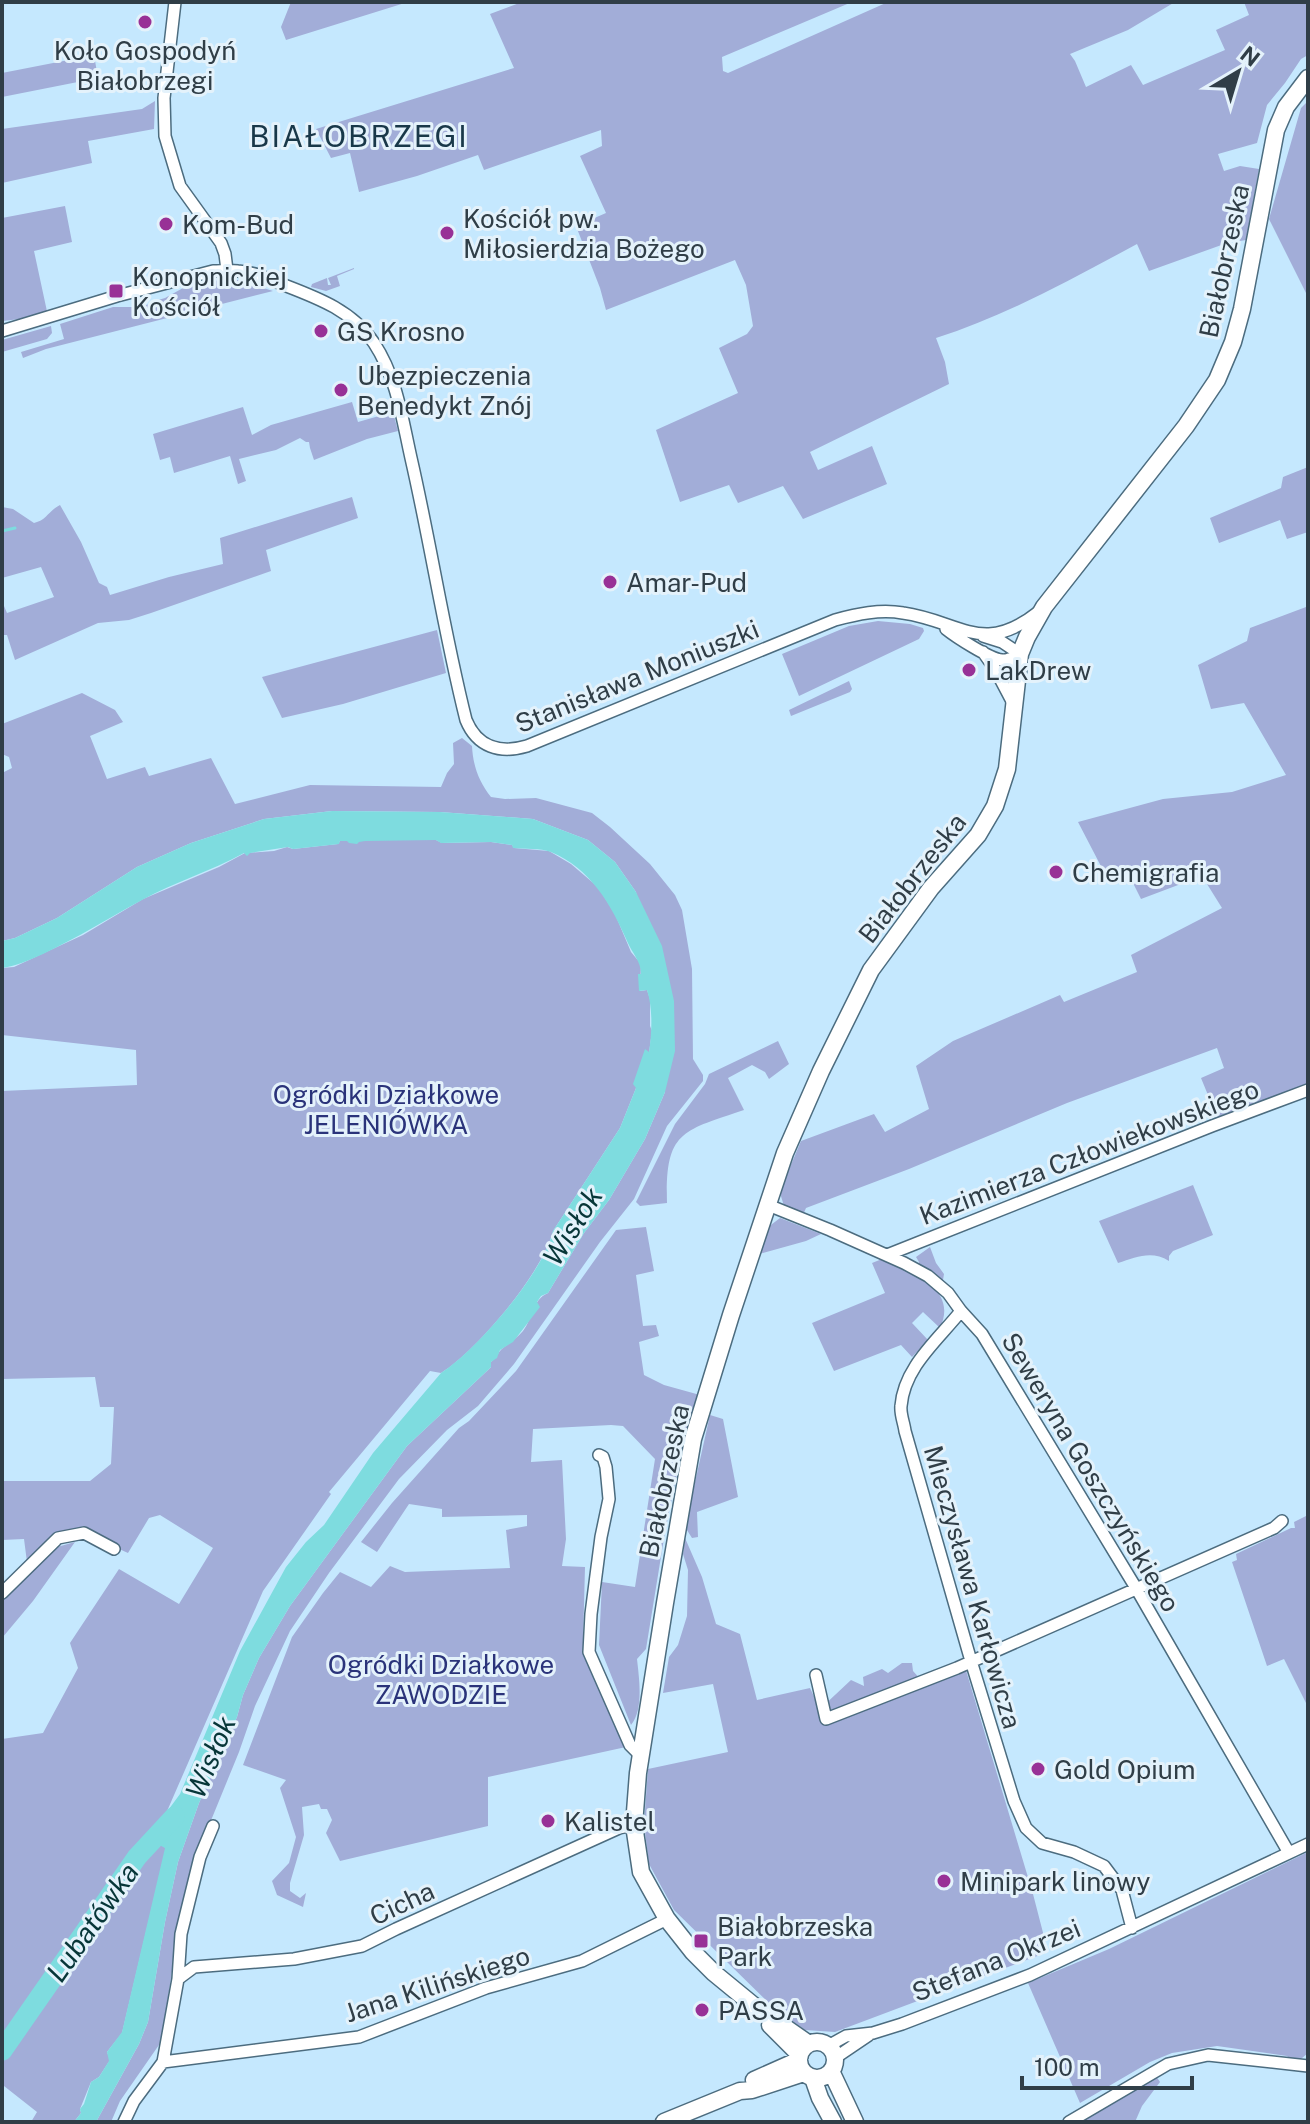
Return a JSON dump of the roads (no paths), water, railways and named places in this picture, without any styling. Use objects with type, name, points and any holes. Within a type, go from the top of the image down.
[{"type":"street","points":[[2,331],[117,296],[227,270],[225,254],[213,232],[180,186],[165,136],[164,98],[175,2]]},
{"type":"street","name":"Białobrzeska","points":[[805,2062],[753,2005],[693,1952],[667,1919],[641,1872],[634,1825],[640,1755],[693,1439],[785,1153],[824,1064],[871,970],[916,907],[978,835],[1001,792],[1007,769],[1020,654],[1027,637],[1044,607],[1178,436],[1217,380],[1233,342],[1242,309],[1276,130],[1286,107],[1308,78]]},
{"type":"street","name":"Stanisława Moniuszki","points":[[227,270],[261,277],[313,296],[342,312],[364,329],[386,363],[402,410],[466,720],[479,741],[490,747],[514,750],[527,746],[843,618],[869,612],[903,613],[939,623],[1010,646],[1020,654]]},
{"type":"street","points":[[983,636],[1022,625],[1044,607]]},
{"type":"street","points":[[939,623],[1000,660],[1020,654]]},
{"type":"street","points":[[983,652],[1014,705]]},
{"type":"street","name":"Kazimierza Człowiekowskiego","points":[[887,1255],[1308,1090]]},
{"type":"street","name":"Seweryna Goszczyńskiego","points":[[768,1205],[887,1255],[928,1276],[948,1293],[982,1334],[1136,1588],[1289,1853]]},
{"type":"street","name":"Mieczysława Karłowicza","points":[[961,1311],[916,1365],[907,1380],[900,1409],[971,1661],[1014,1801],[1026,1828],[1042,1843],[1074,1852],[1104,1866],[1122,1890],[1132,1928]]},
{"type":"street","name":"Białobrzeska","points":[[599,1455],[603,1457],[606,1467],[609,1499],[601,1537],[589,1652],[630,1745],[640,1755]]},
{"type":"street","points":[[816,1675],[826,1719],[971,1661],[1274,1528],[1282,1521]]},
{"type":"street","points":[[2,1593],[58,1538],[84,1533],[114,1549]]},
{"type":"street","name":"Cicha","points":[[178,1979],[194,1967],[294,1959],[362,1946],[619,1828],[634,1825]]},
{"type":"street","points":[[124,2122],[134,2101],[163,2062],[178,1979],[181,1934],[200,1857],[213,1826]]},
{"type":"street","name":"Stefana Okrzei","points":[[831,2059],[873,2033],[1030,1975],[1308,1844]]},
{"type":"street","name":"Jana Kilińskiego","points":[[163,2062],[359,2037],[486,1988],[582,1961],[667,1919]]},
{"type":"street","name":"Białobrzeska","points":[[753,2005],[805,2062]]},
{"type":"street","points":[[777,2068],[785,2049],[783,2039]]},
{"type":"street","points":[[664,2122],[740,2091],[752,2090],[805,2062],[822,2043],[855,2122]]},
{"type":"street","points":[[1069,2122],[1168,2064],[1208,2055],[1308,2066]]},
{"type":"street","points":[[805,2062],[823,2077],[831,2059]]},
{"type":"street","points":[[740,2091],[777,2068],[805,2062]]},
{"type":"street","points":[[805,2062],[833,2122]]},
{"type":"water","name":"Wisłok","points":[[332,811],[440,812],[533,819],[588,840],[615,862],[636,892],[662,946],[674,1001],[675,1051],[665,1092],[645,1139],[548,1293],[537,1302],[540,1307],[513,1342],[500,1350],[491,1367],[407,1446],[290,1606],[259,1658],[178,1862],[148,2022],[96,2122],[74,2122],[81,2113],[91,2082],[99,2077],[109,2061],[107,2052],[122,2032],[165,1848],[154,1842],[166,1813],[180,1794],[240,1651],[286,1567],[324,1525],[373,1453],[441,1373],[472,1347],[523,1288],[547,1248],[553,1231],[620,1128],[636,1088],[633,1084],[645,1049],[649,1052],[650,1005],[647,990],[639,991],[640,965],[598,889],[577,867],[551,852],[491,842],[365,841],[357,844],[340,841],[339,844],[288,847],[247,856],[244,853],[155,894],[43,954],[2,968],[2,941],[57,918],[137,867],[191,843],[264,819]]},
{"type":"waterway","points":[[2,531],[15,528]]},
{"type":"waterway","name":"Lubatówka","points":[[2,2051],[137,1857],[175,1816]]},
{"type":"place","name":"Koło Gospodyń Białobrzegi","points":[[145,22]]},
{"type":"place","name":"Kom-Bud","points":[[166,224]]},
{"type":"place","name":"Kościół pw. Miłosierdzia Bożego","points":[[447,233]]},
{"type":"place","name":"Konopnickiej Kościół","points":[[116,291]]},
{"type":"place","name":"GS Krosno","points":[[321,331]]},
{"type":"place","name":"Ubezpieczenia Benedykt Znój","points":[[341,390]]},
{"type":"place","name":"Amar-Pud","points":[[610,582]]},
{"type":"place","name":"LakDrew","points":[[969,670]]},
{"type":"place","name":"Chemigrafia","points":[[1056,872]]},
{"type":"place","name":"Gold Opium","points":[[1038,1769]]},
{"type":"place","name":"Kalistel","points":[[548,1821]]},
{"type":"place","name":"Minipark linowy","points":[[944,1881]]},
{"type":"place","name":"Białobrzeska Park","points":[[701,1941]]},
{"type":"place","name":"PASSA","points":[[702,2010]]},
{"type":"district","name":"BIAŁOBRZEGI","points":[[359,136]]},
{"type":"park label","name":"Ogródki Działkowe JELENIÓWKA","points":[[386,1109]]},
{"type":"park label","name":"Ogródki Działkowe ZAWODZIE","points":[[441,1679]]}]
